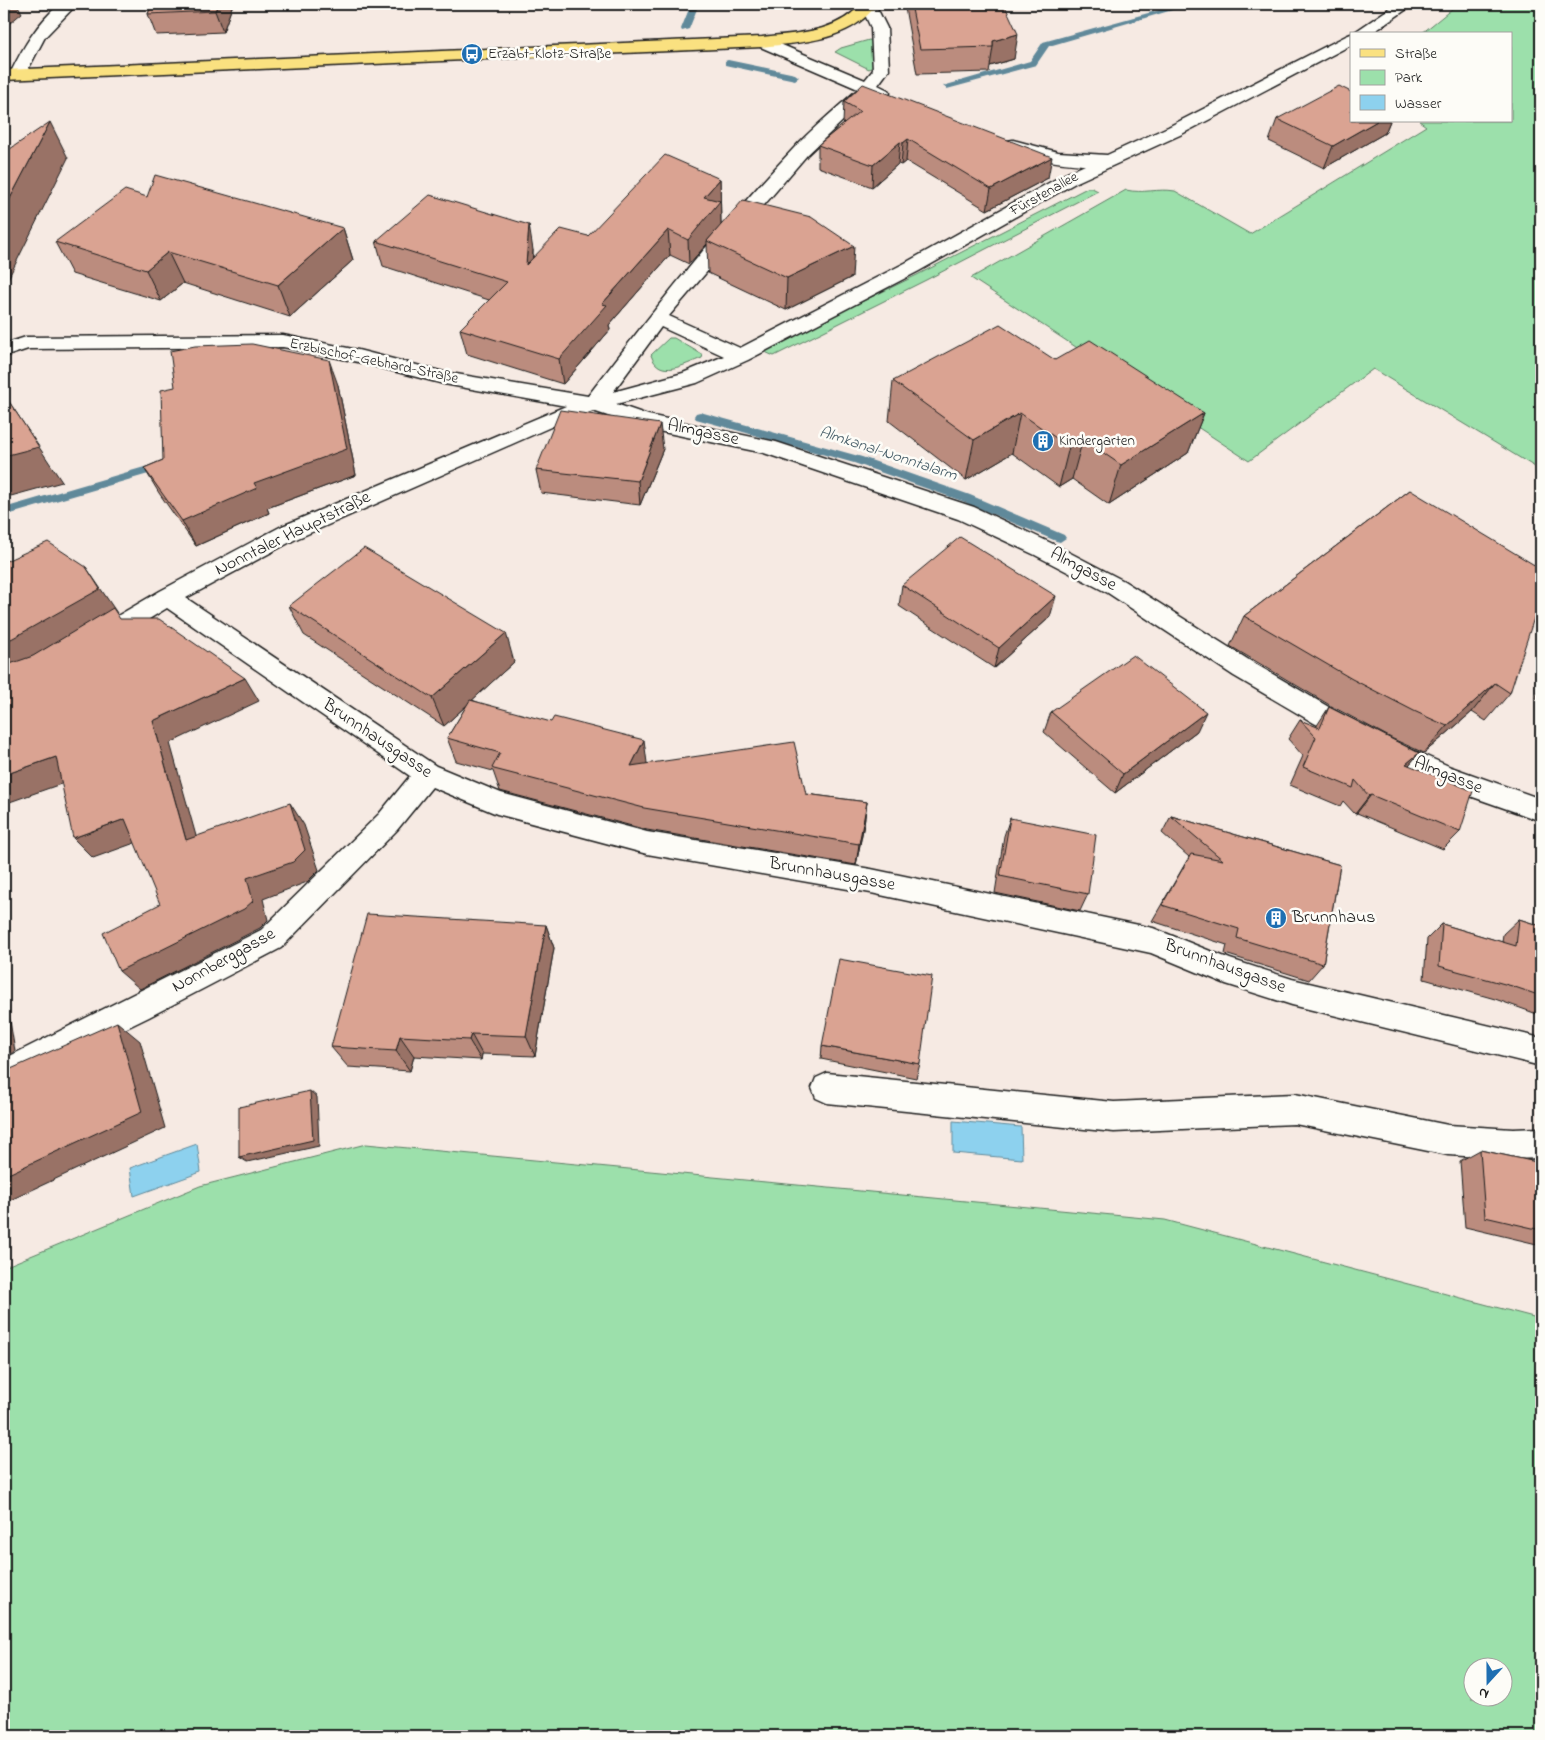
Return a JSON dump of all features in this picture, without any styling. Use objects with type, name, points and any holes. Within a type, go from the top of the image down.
[{"type":"main road","points":[[11,74],[762,42],[828,31],[849,22],[869,5]]},
{"type":"street","points":[[11,74],[37,35],[53,17],[69,4]]},
{"type":"street","points":[[1363,32],[1406,4]]},
{"type":"street","points":[[593,404],[665,308],[738,221],[801,152],[868,88],[881,70],[879,28],[869,5]]},
{"type":"street","name":"Fürstenallee","points":[[593,404],[690,378],[741,356],[912,267],[1108,160],[1182,126],[1350,40]]},
{"type":"street","points":[[762,42],[899,100]]},
{"type":"street","points":[[998,139],[1025,150],[1077,161],[1108,160]]},
{"type":"street","points":[[658,319],[741,356]]},
{"type":"street","name":"Erzbischof-Gebhard-Straße","points":[[4,351],[26,343],[283,341],[358,356],[444,378],[593,404]]},
{"type":"street","name":"Nonntaler Hauptstraße","points":[[83,647],[168,597],[288,533],[548,420],[593,404]]},
{"type":"street","name":"Almgasse","points":[[593,404],[644,421],[768,447],[966,514],[1043,549],[1116,586],[1242,669],[1383,748],[1442,775],[1541,810]]},
{"type":"street","name":"Brunnhausgasse","points":[[168,597],[427,774],[496,803],[647,843],[871,881],[1152,941],[1226,971],[1292,992],[1541,1052]]},
{"type":"street","name":"Nonnberggasse","points":[[4,1074],[271,939],[388,822],[427,774]]},
{"type":"street","points":[[827,1088],[1114,1117],[1295,1109],[1448,1140],[1513,1144],[1541,1143]]},
{"type":"green space","points":[[1458,4],[1541,4],[1540,470],[1373,369],[1249,461],[971,278],[1126,190],[1175,191],[1250,234],[1426,126],[1420,122],[1512,122],[1512,32],[1423,32]]},
{"type":"green space","points":[[869,40],[873,41],[871,49],[873,67],[869,69],[835,52],[841,48]]},
{"type":"green space","points":[[1087,188],[1098,191],[774,356],[765,352],[770,346],[917,275]]},
{"type":"green space","points":[[669,338],[674,338],[703,355],[702,358],[673,368],[666,369],[660,367],[655,363],[651,355]]},
{"type":"green space","points":[[366,1144],[1165,1220],[1541,1319],[1541,1736],[4,1736],[4,1267],[200,1186]]},
{"type":"water","points":[[953,1121],[1021,1127],[1022,1159],[953,1153]]},
{"type":"water","points":[[197,1144],[201,1172],[134,1196],[130,1168]]},
{"type":"building","points":[[152,4],[218,4],[215,11],[148,14]]},
{"type":"building","points":[[911,4],[1004,4],[1018,34],[993,41],[993,47],[920,49]]},
{"type":"building","points":[[863,84],[1052,157],[991,189],[908,139],[903,143],[900,142],[873,165],[818,145],[860,111],[844,102]]},
{"type":"building","points":[[1339,86],[1350,92],[1350,122],[1375,122],[1333,146],[1277,119]]},
{"type":"building","points":[[50,122],[4,210],[4,153]]},
{"type":"building","points":[[665,155],[720,179],[704,197],[720,201],[688,240],[668,230],[602,304],[607,305],[559,359],[460,329],[507,282],[376,241],[430,195],[529,225],[526,265],[561,229],[588,236]]},
{"type":"building","points":[[155,175],[343,228],[278,285],[168,252],[146,270],[55,242],[125,190],[147,197]]},
{"type":"building","points":[[743,200],[811,217],[854,246],[787,278],[707,241]]},
{"type":"building","points":[[1000,324],[1055,360],[1090,340],[1204,413],[1121,465],[1083,439],[1069,447],[1020,413],[974,440],[893,381]]},
{"type":"building","points":[[252,344],[329,360],[347,449],[254,483],[257,488],[182,521],[144,468],[163,460],[161,390],[175,387],[170,351],[195,346]]},
{"type":"building","points":[[4,394],[39,447],[4,456]]},
{"type":"building","points":[[560,410],[660,424],[638,481],[536,470]]},
{"type":"building","points":[[1410,490],[1541,569],[1541,596],[1510,693],[1495,683],[1447,726],[1352,679],[1244,616]]},
{"type":"building","points":[[960,537],[1056,596],[999,648],[902,585]]},
{"type":"building","points":[[48,542],[86,567],[100,589],[4,642],[4,562]]},
{"type":"building","points":[[364,548],[506,633],[432,698],[289,606]]},
{"type":"building","points":[[113,608],[120,619],[159,619],[245,678],[153,721],[186,840],[290,803],[305,850],[293,862],[247,878],[253,901],[244,909],[119,971],[103,933],[160,904],[125,819],[73,838],[56,757],[4,775],[4,666],[33,656]]},
{"type":"building","points":[[1133,655],[1206,712],[1123,774],[1051,712]]},
{"type":"building","points":[[470,700],[551,722],[554,717],[644,740],[631,766],[794,742],[806,794],[867,802],[859,844],[644,808],[494,769],[492,768],[500,753],[447,738]]},
{"type":"building","points":[[1329,707],[1419,753],[1406,764],[1473,791],[1460,832],[1371,795],[1369,796],[1355,780],[1353,788],[1303,767],[1316,737],[1300,720],[1320,728]]},
{"type":"building","points":[[1171,816],[1340,865],[1323,964],[1237,938],[1239,929],[1162,905],[1191,854],[1223,860]]},
{"type":"building","points":[[1010,818],[1096,835],[1088,894],[1000,876]]},
{"type":"building","points":[[367,914],[546,925],[526,1036],[471,1034],[469,1040],[400,1036],[396,1051],[331,1047]]},
{"type":"building","points":[[1519,919],[1541,926],[1541,996],[1439,966],[1442,924],[1516,946]]},
{"type":"building","points":[[839,959],[932,976],[920,1064],[822,1046]]},
{"type":"building","points":[[117,1022],[142,1112],[4,1176],[4,1072]]},
{"type":"building","points":[[310,1091],[313,1140],[239,1157],[239,1107]]},
{"type":"building","points":[[1480,1150],[1541,1163],[1541,1230],[1485,1217]]},
{"type":"waterway","points":[[685,29],[695,4]]},
{"type":"waterway","points":[[947,86],[1033,63],[1046,44],[1189,4]]},
{"type":"waterway","points":[[728,63],[795,77]]},
{"type":"waterway","name":"Almkanal-Nonntalarm","points":[[700,416],[858,460],[966,498],[1060,538]]},
{"type":"waterway","name":"Almkanal-Nonntalarm","points":[[4,512],[165,465]]},
{"type":"place","name":"Erzabt-Klotz-Straße","points":[[472,54]]},
{"type":"place","name":"Kindergarten","points":[[1043,441]]},
{"type":"place","name":"Brunnhaus","points":[[1276,918]]}]
